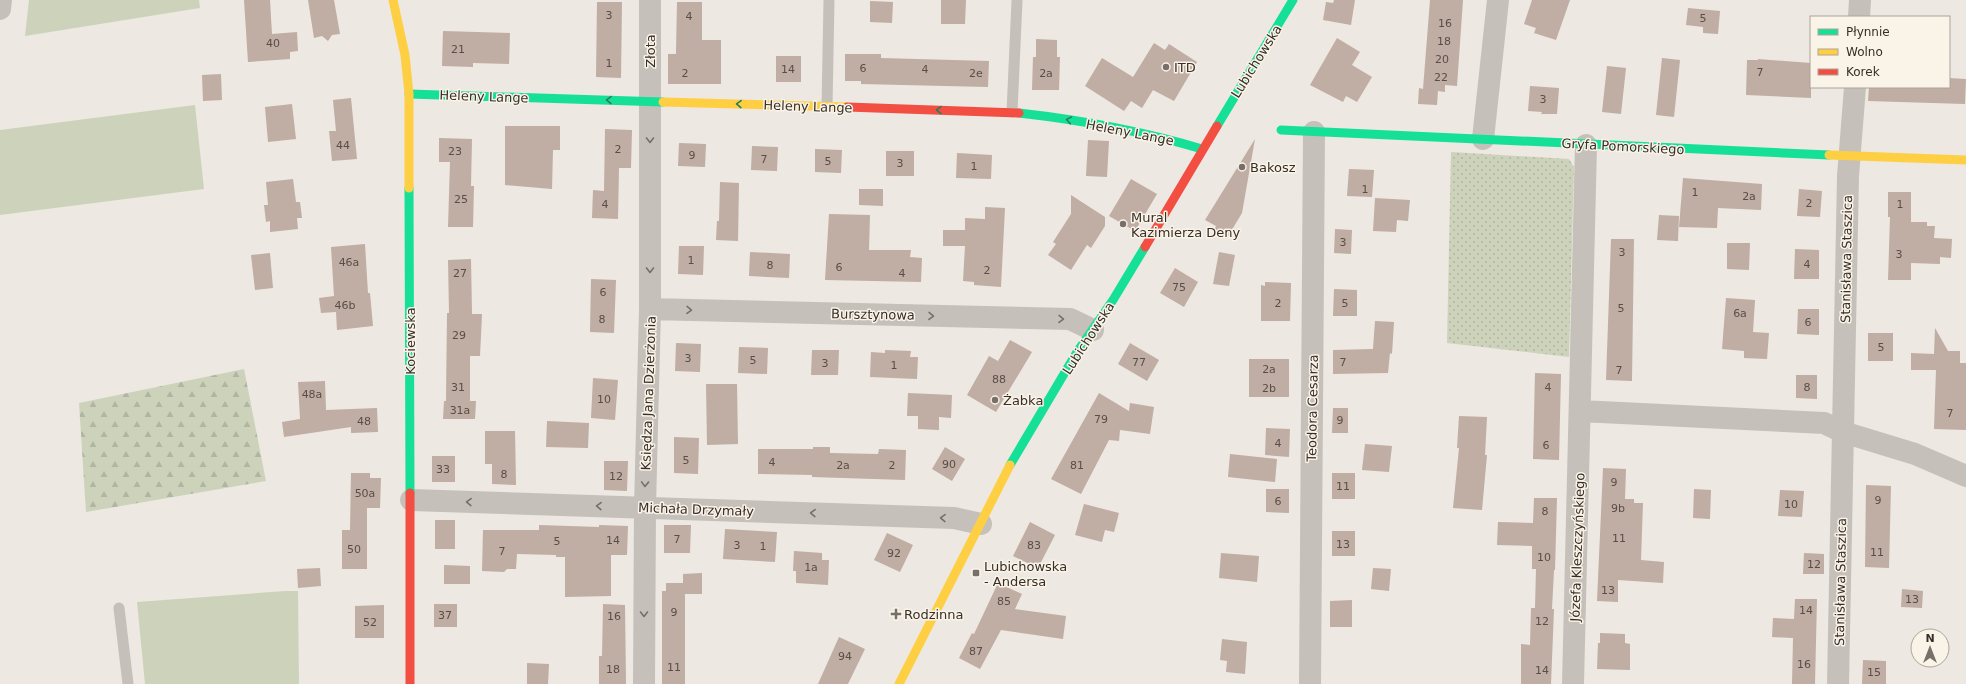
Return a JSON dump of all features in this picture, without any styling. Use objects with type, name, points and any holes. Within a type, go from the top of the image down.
[{"type":"street","points":[[0,9],[1,0]]},
{"type":"street","name":"Kociewska","points":[[393,0],[405,55],[409,94],[411,500],[410,684]]},
{"type":"street","name":"Złota","points":[[650,0],[650,101]]},
{"type":"street","name":"Lubichowska","points":[[899,684],[1013,461],[1077,352],[1093,330],[1293,0]]},
{"type":"street","points":[[1483,139],[1498,0]]},
{"type":"street","points":[[1859,16],[1860,0]]},
{"type":"street","name":"Stanisława Staszica","points":[[1838,684],[1848,176],[1855,88]]},
{"type":"street","name":"Heleny Lange","points":[[409,94],[1012,112],[1043,115],[1162,137],[1202,149]]},
{"type":"street","name":"Księdza Jana Dzierżonia","points":[[644,684],[645,507],[650,309],[650,101]]},
{"type":"street","name":"Gryfa Pomorskiego","points":[[1281,130],[1586,145],[1966,160]]},
{"type":"street","name":"Teodora Cesarza","points":[[1310,684],[1314,132]]},
{"type":"street","name":"Józefa Kleszczyńskiego","points":[[1573,684],[1586,145]]},
{"type":"street","points":[[1938,159],[1966,170]]},
{"type":"street","name":"Bursztynowa","points":[[650,309],[1070,319],[1093,330]]},
{"type":"street","points":[[1580,411],[1707,416],[1824,423],[1842,432],[1914,454],[1966,476]]},
{"type":"street","name":"Michała Drzymały","points":[[411,500],[954,518],[981,524]]},
{"type":"lane","points":[[827,107],[829,0]]},
{"type":"lane","points":[[1012,112],[1017,1]]},
{"type":"lane","points":[[120,608],[128,684]]},
{"type":"green space","points":[[29,0],[199,0],[200,8],[25,36]]},
{"type":"green space","points":[[195,105],[204,189],[0,215],[0,130]]},
{"type":"green space","points":[[1451,152],[1569,159],[1574,167],[1569,357],[1447,343]]},
{"type":"green space","points":[[244,369],[266,481],[86,512],[79,403]]},
{"type":"green space","points":[[298,591],[299,684],[145,684],[137,602]]},
{"type":"building","points":[[244,0],[270,0],[272,34],[297,32],[298,51],[290,52],[290,59],[248,62]]},
{"type":"building","points":[[308,0],[334,0],[340,34],[332,35],[328,41],[322,36],[314,38]]},
{"type":"building","points":[[941,0],[966,0],[965,24],[941,24]]},
{"type":"building","points":[[1334,0],[1355,0],[1351,25],[1323,20],[1326,2],[1333,3]]},
{"type":"building","points":[[1430,0],[1463,0],[1457,86],[1445,85],[1445,92],[1438,91],[1437,105],[1418,104],[1419,88],[1423,89]]},
{"type":"building","points":[[1532,0],[1570,0],[1556,40],[1534,33],[1536,28],[1524,24]]},
{"type":"building","points":[[870,1],[893,2],[892,23],[870,22]]},
{"type":"building","points":[[597,2],[622,2],[621,78],[596,77]]},
{"type":"building","points":[[677,2],[702,2],[702,40],[721,40],[721,84],[668,84],[668,54],[676,54]]},
{"type":"building","points":[[1688,8],[1720,11],[1718,34],[1703,33],[1703,27],[1686,25]]},
{"type":"building","points":[[443,31],[510,33],[509,64],[473,63],[473,67],[442,66]]},
{"type":"building","points":[[1337,38],[1360,52],[1352,65],[1372,77],[1357,102],[1346,96],[1343,102],[1310,85]]},
{"type":"building","points":[[1036,39],[1057,40],[1057,57],[1060,57],[1059,90],[1032,90],[1033,57],[1036,57]]},
{"type":"building","points":[[1154,43],[1165,50],[1169,44],[1197,62],[1174,101],[1153,90],[1142,108],[1131,101],[1124,111],[1085,86],[1102,58],[1133,77]]},
{"type":"building","points":[[845,54],[881,54],[881,58],[989,61],[988,87],[861,84],[861,81],[845,81]]},
{"type":"building","points":[[776,56],[801,56],[801,82],[776,82]]},
{"type":"building","points":[[1662,58],[1680,60],[1674,117],[1656,115]]},
{"type":"building","points":[[1747,60],[1810,63],[1811,98],[1746,95]]},
{"type":"building","points":[[1607,66],[1626,68],[1621,114],[1602,112]]},
{"type":"building","points":[[221,74],[222,100],[203,101],[202,75]]},
{"type":"building","points":[[1950,78],[1966,79],[1965,104],[1868,101],[1869,88],[1950,88]]},
{"type":"building","points":[[1530,86],[1559,88],[1557,114],[1541,114],[1542,112],[1528,111]]},
{"type":"building","points":[[351,98],[357,159],[332,161],[329,131],[336,131],[333,100]]},
{"type":"building","points":[[292,104],[296,139],[268,142],[265,107]]},
{"type":"building","points":[[505,126],[560,126],[560,150],[553,150],[552,189],[505,185]]},
{"type":"building","points":[[605,129],[632,130],[631,168],[619,168],[618,219],[592,218],[593,190],[604,191]]},
{"type":"building","points":[[439,138],[472,139],[471,186],[474,186],[473,227],[448,227],[450,162],[439,162]]},
{"type":"building","points":[[1255,139],[1242,213],[1227,238],[1214,231],[1216,226],[1205,220]]},
{"type":"building","points":[[1088,140],[1109,141],[1107,177],[1086,176]]},
{"type":"building","points":[[679,143],[706,144],[705,167],[678,166]]},
{"type":"building","points":[[752,146],[778,147],[777,171],[751,170]]},
{"type":"building","points":[[815,149],[842,150],[841,173],[815,172]]},
{"type":"building","points":[[886,151],[914,151],[914,176],[886,176]]},
{"type":"building","points":[[957,153],[992,155],[991,179],[956,178]]},
{"type":"building","points":[[1349,169],[1374,170],[1372,197],[1347,196]]},
{"type":"building","points":[[1683,178],[1762,184],[1761,210],[1718,208],[1717,228],[1679,227]]},
{"type":"building","points":[[293,179],[296,202],[300,202],[302,218],[297,218],[298,229],[270,232],[270,221],[266,222],[264,205],[268,205],[266,182]]},
{"type":"building","points":[[1131,179],[1157,194],[1135,231],[1109,216]]},
{"type":"building","points":[[720,182],[739,183],[738,241],[716,240],[717,221],[719,221]]},
{"type":"building","points":[[859,189],[883,189],[883,206],[859,205]]},
{"type":"building","points":[[1799,189],[1822,191],[1820,217],[1797,216]]},
{"type":"building","points":[[1888,192],[1911,192],[1911,222],[1927,222],[1927,226],[1935,226],[1934,238],[1952,239],[1951,258],[1940,257],[1940,264],[1911,263],[1911,280],[1888,280],[1890,217],[1888,217]]},
{"type":"building","points":[[1071,195],[1105,217],[1105,226],[1091,248],[1087,245],[1071,270],[1048,255],[1056,244],[1053,242],[1071,214]]},
{"type":"building","points":[[1375,198],[1410,200],[1408,221],[1397,220],[1396,232],[1373,231]]},
{"type":"building","points":[[985,207],[1005,208],[1001,287],[974,285],[974,282],[963,281],[965,246],[943,246],[943,230],[965,230],[965,218],[985,219]]},
{"type":"building","points":[[829,214],[870,215],[869,250],[911,250],[910,257],[922,258],[921,282],[825,280]]},
{"type":"building","points":[[1659,215],[1679,216],[1678,241],[1657,240]]},
{"type":"building","points":[[1335,229],[1352,230],[1351,254],[1334,253]]},
{"type":"building","points":[[1611,239],[1634,239],[1632,381],[1606,380]]},
{"type":"building","points":[[1727,243],[1750,243],[1749,270],[1727,269]]},
{"type":"building","points":[[365,244],[368,293],[370,293],[373,326],[337,330],[336,312],[321,313],[319,298],[334,296],[331,247]]},
{"type":"building","points":[[679,246],[704,246],[703,275],[678,274]]},
{"type":"building","points":[[1795,249],[1819,250],[1819,279],[1794,279]]},
{"type":"building","points":[[750,252],[790,254],[789,278],[749,276]]},
{"type":"building","points":[[1219,252],[1235,255],[1229,286],[1213,284]]},
{"type":"building","points":[[270,253],[273,288],[255,290],[251,255]]},
{"type":"building","points":[[471,259],[472,314],[482,314],[480,356],[470,356],[470,401],[476,401],[475,419],[443,419],[444,401],[446,401],[447,313],[449,313],[448,260]]},
{"type":"building","points":[[1175,268],[1198,282],[1184,307],[1160,293]]},
{"type":"building","points":[[591,279],[616,280],[614,333],[590,332]]},
{"type":"building","points":[[1265,282],[1291,283],[1290,321],[1261,321],[1261,285],[1265,286]]},
{"type":"building","points":[[1334,289],[1357,290],[1357,316],[1333,316]]},
{"type":"building","points":[[1726,298],[1755,300],[1753,332],[1769,333],[1767,359],[1744,358],[1744,351],[1722,349]]},
{"type":"building","points":[[1798,309],[1819,309],[1819,335],[1797,334]]},
{"type":"building","points":[[1375,321],[1394,322],[1392,354],[1390,353],[1388,373],[1333,374],[1333,350],[1373,349]]},
{"type":"building","points":[[1935,328],[1948,351],[1960,351],[1960,363],[1966,363],[1966,430],[1934,429],[1936,370],[1911,370],[1911,353],[1934,354]]},
{"type":"building","points":[[1868,333],[1893,333],[1893,361],[1868,361]]},
{"type":"building","points":[[1010,340],[1032,352],[996,412],[967,395],[989,356],[998,361]]},
{"type":"building","points":[[676,343],[701,344],[700,372],[675,371]]},
{"type":"building","points":[[1130,343],[1159,360],[1147,381],[1118,364]]},
{"type":"building","points":[[739,347],[768,348],[767,374],[738,373]]},
{"type":"building","points":[[812,350],[839,350],[838,375],[811,375]]},
{"type":"building","points":[[885,350],[911,351],[910,357],[918,357],[917,379],[870,377],[871,352],[885,353]]},
{"type":"building","points":[[1249,359],[1289,359],[1289,397],[1249,397]]},
{"type":"building","points":[[1535,373],[1561,374],[1559,460],[1533,459]]},
{"type":"building","points":[[1796,375],[1817,375],[1817,399],[1796,398]]},
{"type":"building","points":[[593,378],[618,380],[615,420],[591,418]]},
{"type":"building","points":[[325,381],[326,410],[377,408],[378,432],[351,433],[351,427],[284,437],[282,422],[300,419],[298,382]]},
{"type":"building","points":[[706,384],[737,384],[738,444],[707,445]]},
{"type":"building","points":[[908,393],[952,395],[951,418],[939,417],[939,430],[918,429],[918,416],[907,416]]},
{"type":"building","points":[[1099,393],[1129,411],[1130,403],[1154,407],[1150,434],[1120,430],[1119,441],[1109,440],[1081,494],[1051,479]]},
{"type":"building","points":[[1333,408],[1348,408],[1348,433],[1332,433]]},
{"type":"building","points":[[1459,416],[1487,417],[1485,455],[1487,455],[1482,510],[1453,508],[1459,448],[1457,448]]},
{"type":"building","points":[[547,421],[589,423],[588,448],[546,447]]},
{"type":"building","points":[[1266,428],[1290,429],[1289,457],[1265,455]]},
{"type":"building","points":[[485,431],[515,431],[516,485],[492,484],[492,464],[485,464]]},
{"type":"building","points":[[674,437],[699,438],[698,474],[674,473]]},
{"type":"building","points":[[1365,444],[1392,446],[1389,472],[1362,470]]},
{"type":"building","points":[[813,447],[830,447],[830,453],[878,454],[879,449],[906,450],[905,480],[812,477],[812,475],[758,474],[758,449],[813,449]]},
{"type":"building","points":[[945,447],[965,459],[952,481],[932,469]]},
{"type":"building","points":[[1230,454],[1277,459],[1275,482],[1228,477]]},
{"type":"building","points":[[432,456],[455,456],[455,482],[432,482]]},
{"type":"building","points":[[604,461],[628,461],[627,491],[604,490]]},
{"type":"building","points":[[1603,468],[1626,469],[1625,499],[1634,499],[1634,503],[1643,503],[1641,560],[1664,562],[1663,583],[1618,580],[1618,602],[1597,601]]},
{"type":"building","points":[[351,473],[370,473],[370,478],[381,478],[380,508],[367,508],[367,569],[342,569],[342,530],[350,530]]},
{"type":"building","points":[[1332,473],[1355,473],[1355,499],[1332,499]]},
{"type":"building","points":[[1866,485],[1891,486],[1889,568],[1865,567]]},
{"type":"building","points":[[1266,489],[1289,489],[1289,513],[1266,512]]},
{"type":"building","points":[[1694,489],[1711,490],[1710,519],[1693,518]]},
{"type":"building","points":[[1780,490],[1804,491],[1802,517],[1778,516]]},
{"type":"building","points":[[1534,498],[1557,498],[1555,570],[1552,609],[1554,609],[1551,684],[1521,684],[1521,644],[1530,645],[1531,608],[1535,608],[1536,569],[1532,569],[1532,546],[1497,545],[1498,522],[1533,523]]},
{"type":"building","points":[[1084,504],[1119,513],[1114,532],[1105,530],[1102,542],[1075,535]]},
{"type":"building","points":[[435,520],[455,520],[455,549],[435,549]]},
{"type":"building","points":[[1030,522],[1055,535],[1038,568],[1013,556]]},
{"type":"building","points":[[539,525],[599,527],[599,525],[628,526],[627,555],[611,555],[611,596],[565,597],[565,557],[556,557],[556,555],[517,554],[516,569],[507,569],[504,572],[482,571],[483,530],[539,530]]},
{"type":"building","points":[[664,525],[691,525],[690,553],[664,553]]},
{"type":"building","points":[[725,529],[777,532],[775,562],[723,559]]},
{"type":"building","points":[[1332,531],[1355,531],[1355,556],[1332,556]]},
{"type":"building","points":[[887,533],[913,545],[900,572],[874,560]]},
{"type":"building","points":[[794,551],[822,553],[822,560],[829,560],[828,585],[796,583],[796,571],[793,571]]},
{"type":"building","points":[[1221,553],[1259,556],[1257,582],[1219,578]]},
{"type":"building","points":[[1804,553],[1824,554],[1824,574],[1803,574]]},
{"type":"building","points":[[444,565],[470,566],[470,584],[444,584]]},
{"type":"building","points":[[320,568],[321,586],[298,588],[297,569]]},
{"type":"building","points":[[1373,568],[1391,569],[1389,591],[1371,589]]},
{"type":"building","points":[[702,573],[702,594],[685,594],[685,684],[662,684],[662,591],[666,591],[666,583],[683,583],[683,574]]},
{"type":"building","points":[[998,583],[1022,594],[1015,609],[1066,616],[1063,639],[1001,630],[980,669],[959,658],[972,633],[974,634]]},
{"type":"building","points":[[1902,589],[1923,591],[1922,608],[1901,607]]},
{"type":"building","points":[[1795,599],[1817,599],[1815,684],[1792,684],[1793,638],[1772,637],[1773,618],[1794,619]]},
{"type":"building","points":[[1352,600],[1352,627],[1330,627],[1330,601]]},
{"type":"building","points":[[434,604],[457,604],[457,627],[434,627]]},
{"type":"building","points":[[603,604],[625,605],[626,684],[599,684],[599,656],[602,656]]},
{"type":"building","points":[[384,605],[384,638],[355,638],[355,606]]},
{"type":"building","points":[[1600,633],[1625,634],[1625,643],[1630,644],[1630,670],[1597,669]]},
{"type":"building","points":[[839,637],[865,649],[848,684],[818,684]]},
{"type":"building","points":[[1222,639],[1247,642],[1245,674],[1226,672],[1227,661],[1220,660]]},
{"type":"building","points":[[1863,660],[1886,661],[1886,684],[1862,684]]},
{"type":"building","points":[[527,663],[549,664],[548,684],[527,684]]},
{"type":"traffic: fast","points":[[1217,126],[1293,0]]},
{"type":"traffic: fast","points":[[409,94],[663,102]]},
{"type":"traffic: fast","points":[[1019,113],[1111,127],[1202,149]]},
{"type":"traffic: fast","points":[[1281,130],[1829,155]]},
{"type":"traffic: fast","points":[[409,188],[410,493]]},
{"type":"traffic: fast","points":[[1010,465],[1077,352],[1113,300],[1145,247]]},
{"type":"traffic: slow","points":[[393,0],[405,55],[409,94],[409,188]]},
{"type":"traffic: slow","points":[[663,102],[847,107]]},
{"type":"traffic: slow","points":[[1829,155],[1966,160]]},
{"type":"traffic: slow","points":[[899,684],[1010,465]]},
{"type":"traffic: jam","points":[[847,107],[1019,113]]},
{"type":"traffic: jam","points":[[1145,247],[1217,126]]},
{"type":"traffic: jam","points":[[410,493],[410,684]]},
{"type":"place","name":"ITD","points":[[1166,67]]},
{"type":"place","name":"Bakosz","points":[[1242,167]]},
{"type":"place","name":"Mural Kazimierza Deny","points":[[1123,224]]},
{"type":"place","name":"Żabka","points":[[995,400]]},
{"type":"place","name":"Lubichowska - Andersa","points":[[976,573]]},
{"type":"place","name":"Rodzinna","points":[[896,614]]}]
